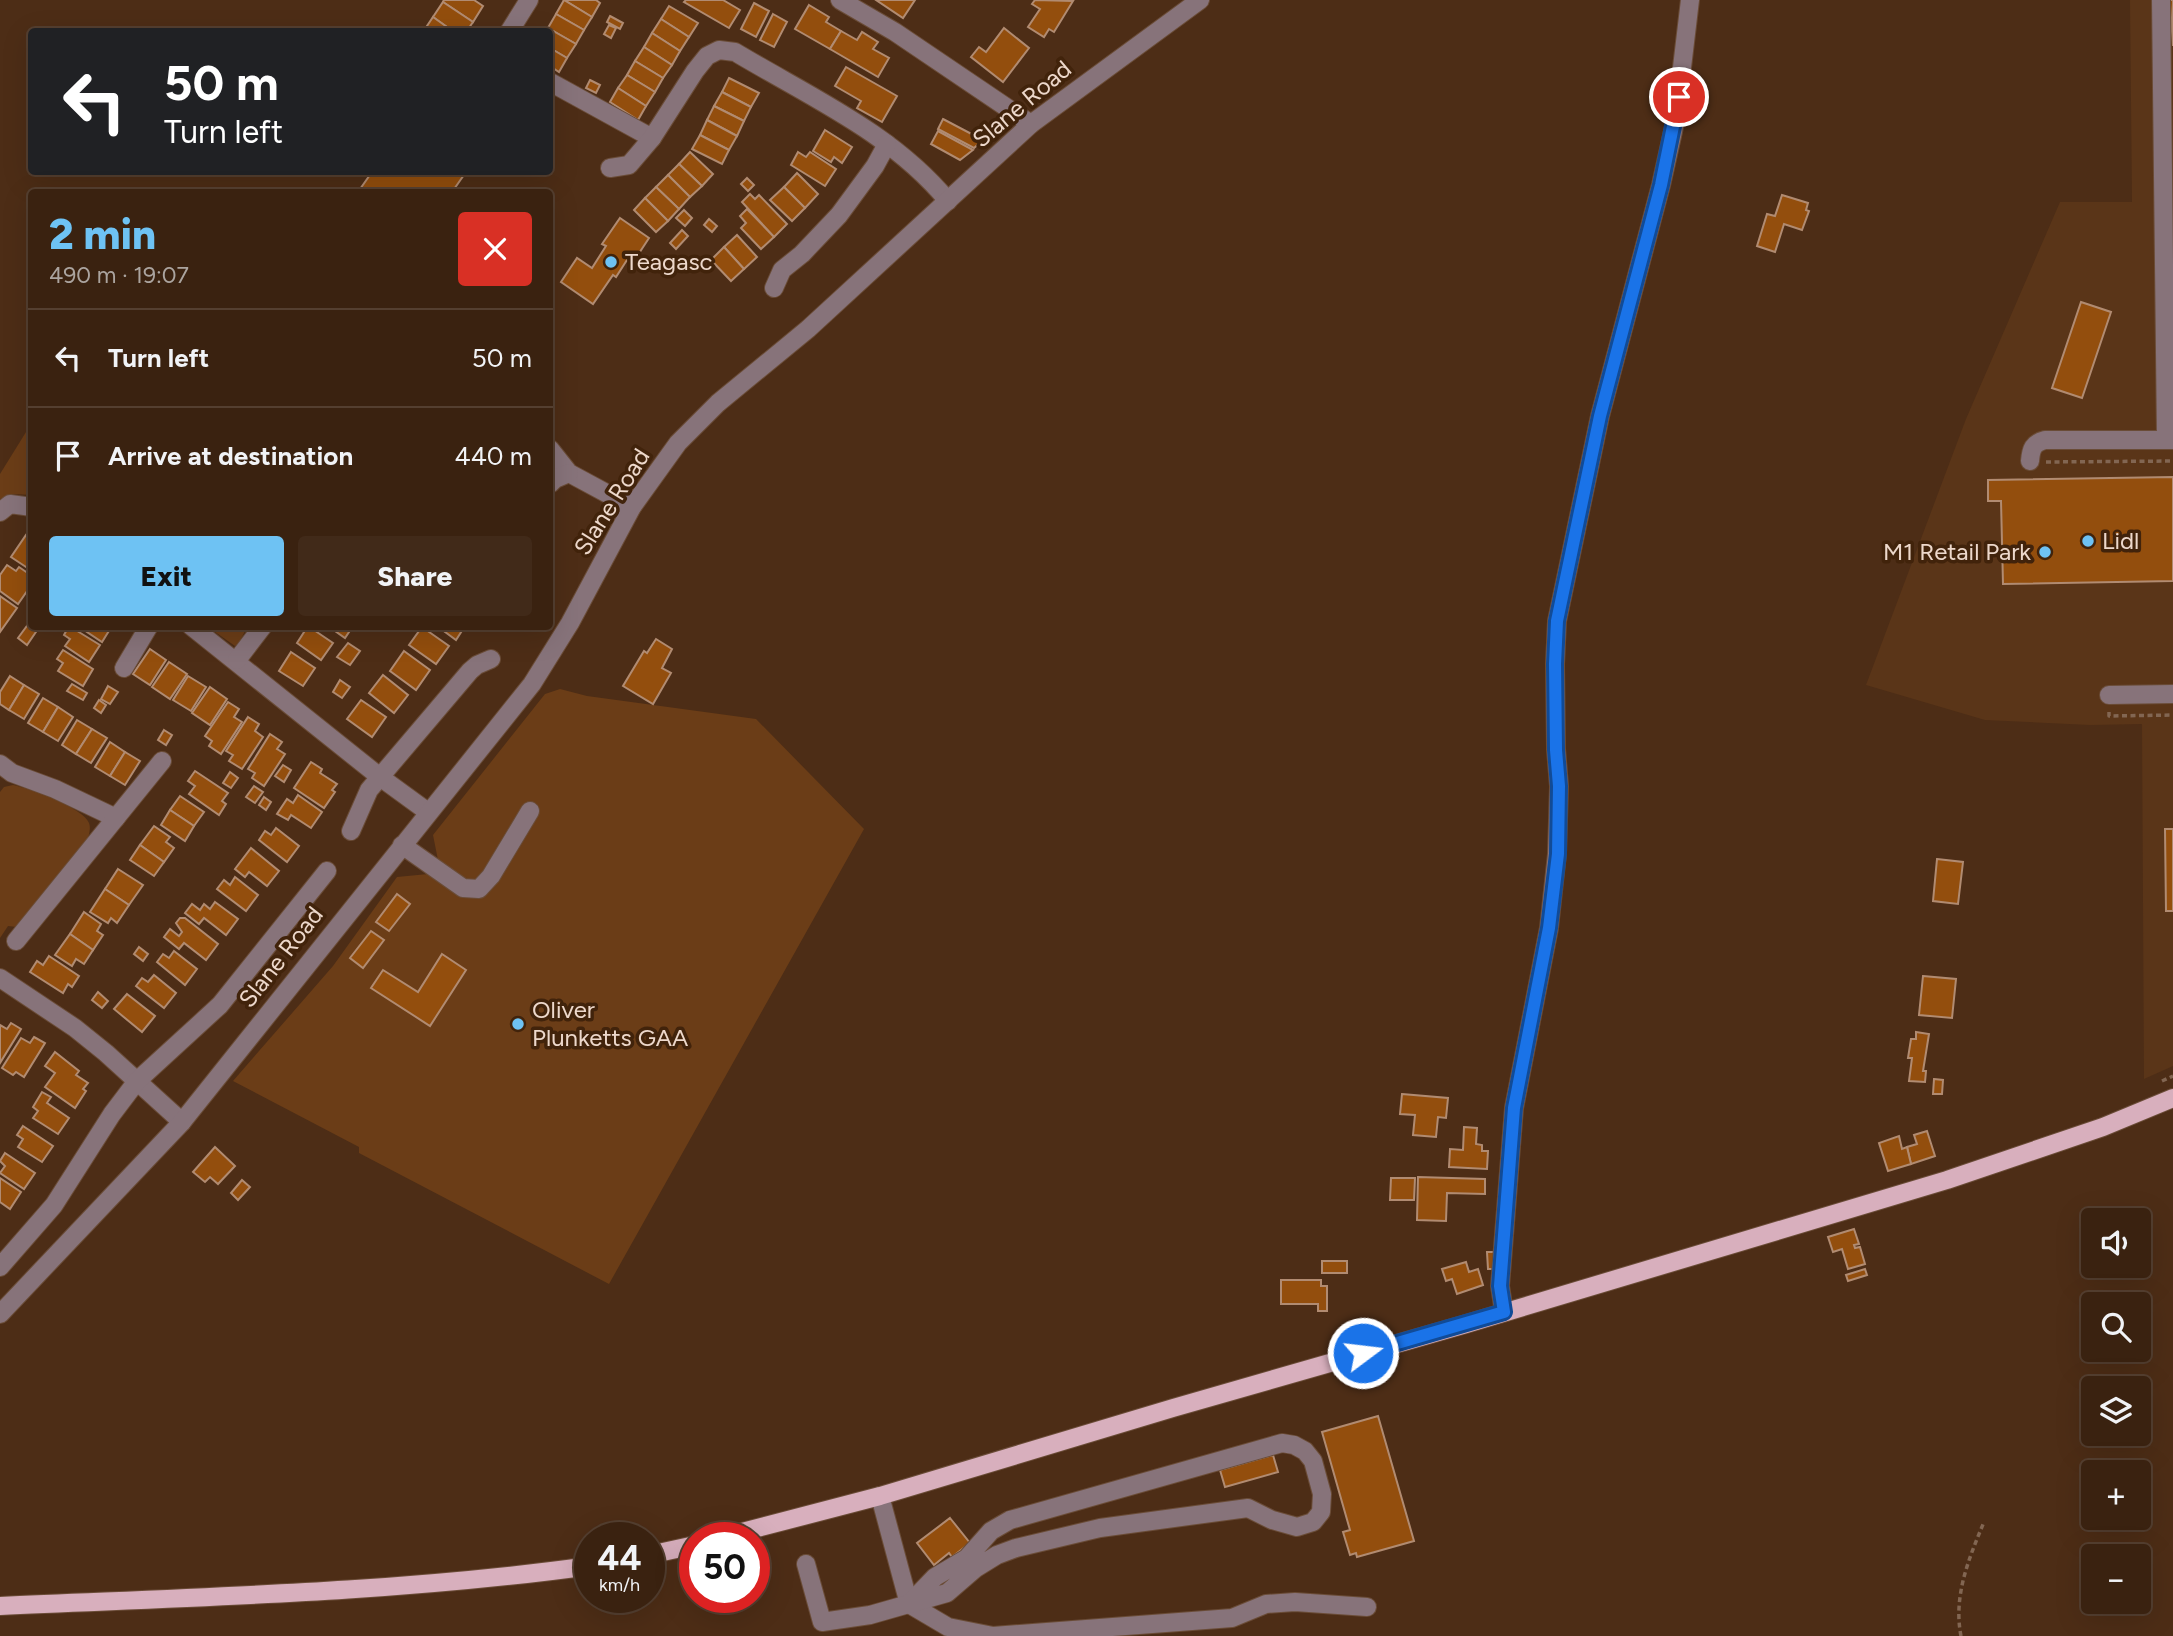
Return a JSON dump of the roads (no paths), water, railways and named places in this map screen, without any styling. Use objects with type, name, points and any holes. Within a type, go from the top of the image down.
[{"type":"main road","points":[[770,1525],[880,1496],[1961,1175],[2103,1127],[2173,1098]]},
{"type":"main road","points":[[0,1606],[409,1587],[574,1568]]},
{"type":"street","points":[[512,28],[529,0]]},
{"type":"street","points":[[840,0],[895,32],[1031,124]]},
{"type":"street","name":"Slane Road","points":[[0,1314],[182,1122],[547,664],[632,507],[678,443],[718,403],[807,330],[1031,124],[1200,0]]},
{"type":"street","points":[[1504,1312],[1500,1286],[1514,1108],[1549,928],[1558,854],[1555,664],[1557,621],[1600,416],[1667,158],[1677,107],[1690,0]]},
{"type":"street","points":[[2029,461],[2032,447],[2045,440],[2169,440],[2161,0]]},
{"type":"street","points":[[610,168],[629,165],[652,138],[695,71],[707,56],[719,50],[735,52],[841,112],[923,172],[948,201]]},
{"type":"street","points":[[553,84],[652,138]]},
{"type":"street","points":[[774,288],[782,270],[802,254],[839,215],[875,166],[887,144]]},
{"type":"street","points":[[553,453],[569,473],[632,507]]},
{"type":"street","points":[[553,481],[569,473]]},
{"type":"street","points":[[0,512],[10,503],[28,506]]},
{"type":"street","points":[[124,668],[147,630]]},
{"type":"street","points":[[196,630],[380,777],[428,812]]},
{"type":"street","points":[[237,660],[260,630]]},
{"type":"street","points":[[351,831],[369,790],[470,671],[491,659]]},
{"type":"street","points":[[2109,695],[2173,694]]},
{"type":"street","points":[[16,941],[162,761]]},
{"type":"street","points":[[2,770],[116,818]]},
{"type":"street","points":[[402,845],[463,888],[479,889],[491,876],[530,811]]},
{"type":"street","points":[[4,1255],[54,1205],[112,1114],[137,1081],[220,1005],[327,871]]},
{"type":"street","points":[[0,978],[75,1028],[182,1122]]},
{"type":"street","points":[[806,1564],[822,1622],[870,1615],[909,1604],[947,1593],[976,1568],[997,1555],[1100,1528],[1248,1508],[1272,1520],[1297,1527],[1313,1522],[1321,1512],[1322,1494],[1313,1461],[1305,1451],[1282,1443],[1010,1520],[991,1531],[967,1558],[935,1577],[909,1604]]},
{"type":"street","points":[[880,1496],[909,1604],[948,1627],[993,1636],[1232,1618],[1266,1604],[1295,1602],[1367,1607]]},
{"type":"street","points":[[1010,1520],[1015,1533],[1016,1548]]},
{"type":"place","name":"Teagasc","points":[[611,262]]},
{"type":"place","name":"Lidl","points":[[2088,541]]},
{"type":"place","name":"M1 Retail Park","points":[[2045,552]]},
{"type":"place","name":"Oliver Plunketts GAA","points":[[518,1024]]}]
